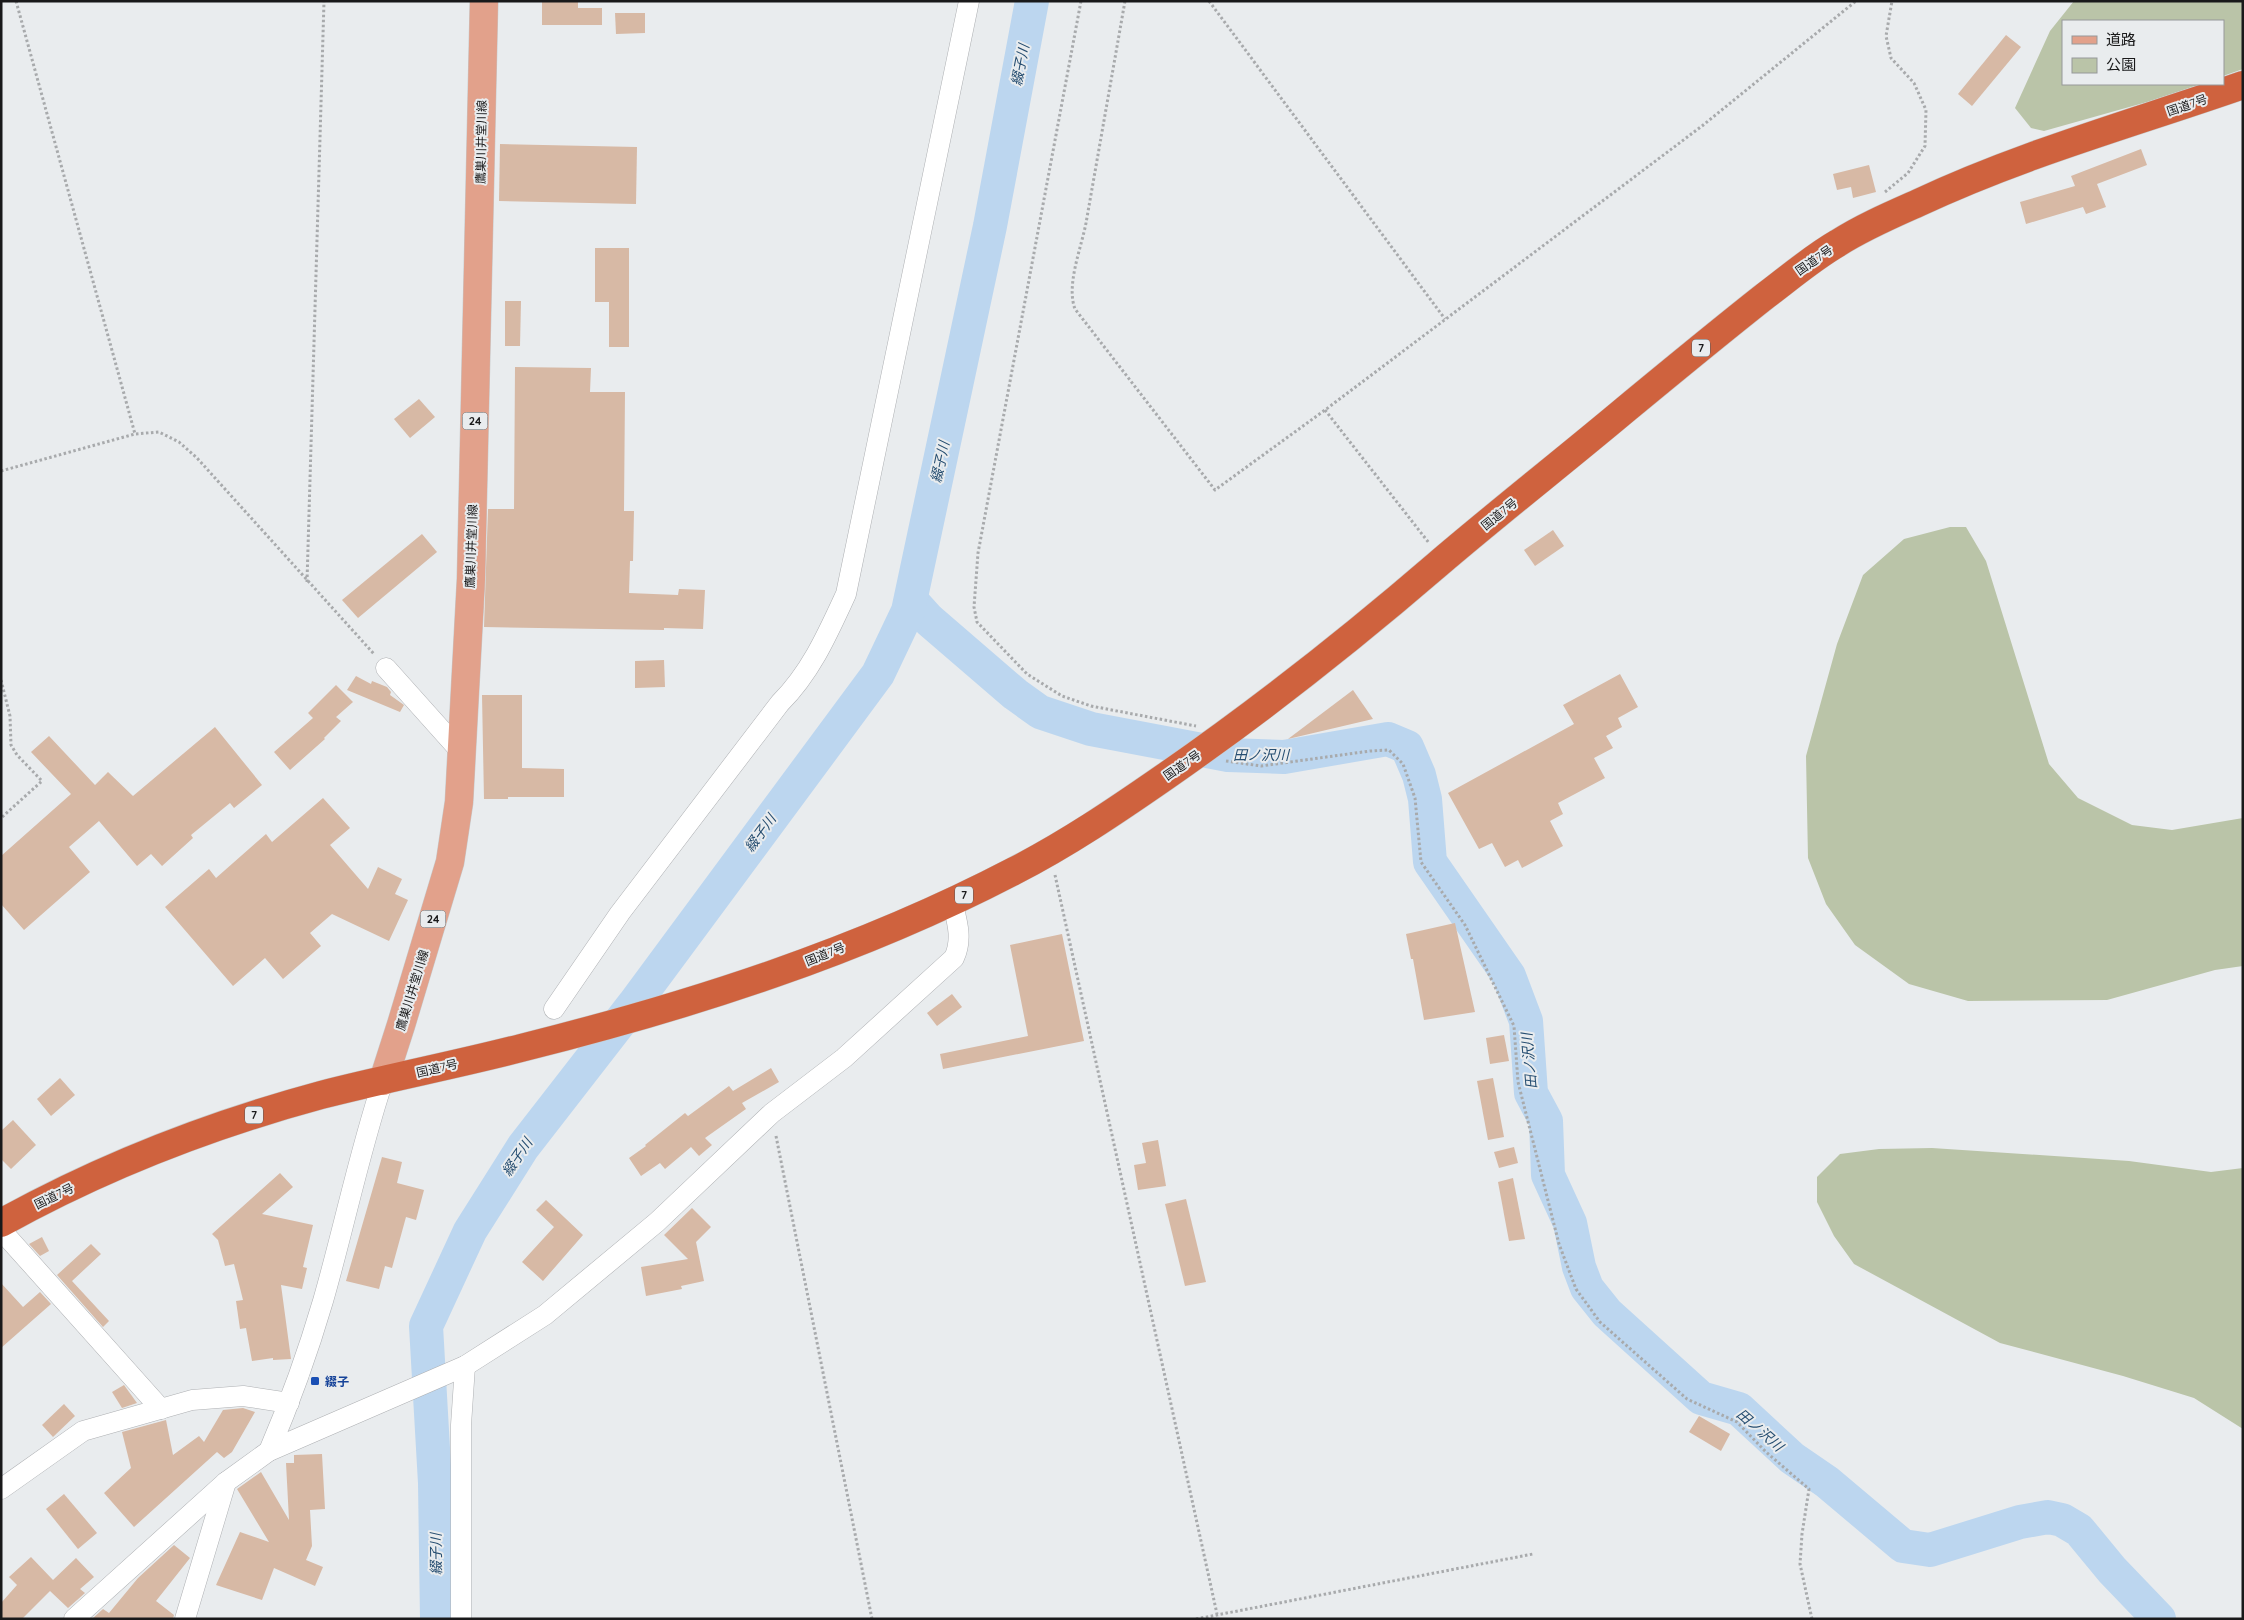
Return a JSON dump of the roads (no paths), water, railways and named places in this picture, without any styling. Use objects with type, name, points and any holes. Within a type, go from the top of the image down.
[{"type":"highway","name":"国道7号","points":[[1,1224],[50,1197],[163,1146],[247,1117],[322,1095],[522,1048],[712,994],[796,966],[952,902],[1050,852],[1230,732],[1376,617],[1442,560],[1724,329],[1838,242],[1934,195],[2004,167],[2243,85]]},
{"type":"main road","name":"鷹巣川井堂川線","points":[[383,1081],[402,1025],[450,862],[459,802],[471,579],[484,1]]},
{"type":"street","points":[[554,1009],[620,912],[780,703],[798,685],[821,648],[846,594],[969,1]]},
{"type":"street","points":[[386,668],[462,753]]},
{"type":"street","points":[[74,1619],[226,1482],[269,1451],[372,1408],[465,1366],[545,1315],[657,1222],[772,1113],[844,1058],[954,958],[958,948],[959,936],[952,902]]},
{"type":"street","points":[[269,1451],[289,1403],[323,1302],[370,1122],[383,1081]]},
{"type":"street","points":[[1,1230],[161,1409]]},
{"type":"street","points":[[461,1619],[461,1424],[465,1366]]},
{"type":"street","points":[[1,1489],[83,1431],[192,1400],[236,1397],[289,1403]]},
{"type":"street","points":[[185,1619],[226,1482]]},
{"type":"waterway","name":"綴子川","points":[[437,1619],[435,1483],[426,1326],[470,1231],[523,1147],[634,1004],[878,674],[908,611],[990,226],[1032,1]]},
{"type":"waterway","name":"田ノ沢川","points":[[911,600],[929,620],[1015,694],[1040,712],[1091,729],[1228,755],[1284,757],[1388,739],[1407,747],[1419,775],[1425,799],[1430,862],[1509,976],[1526,1021],[1531,1093],[1546,1121],[1548,1175],[1570,1223],[1579,1267],[1587,1288],[1607,1313],[1701,1398],[1739,1409],[1792,1458],[1827,1482],[1903,1546],[1930,1550],[2020,1522],[2048,1517],[2062,1520],[2079,1530],[2112,1570],[2159,1619]]},
{"type":"place","name":"綴子","points":[[315,1381]]}]
